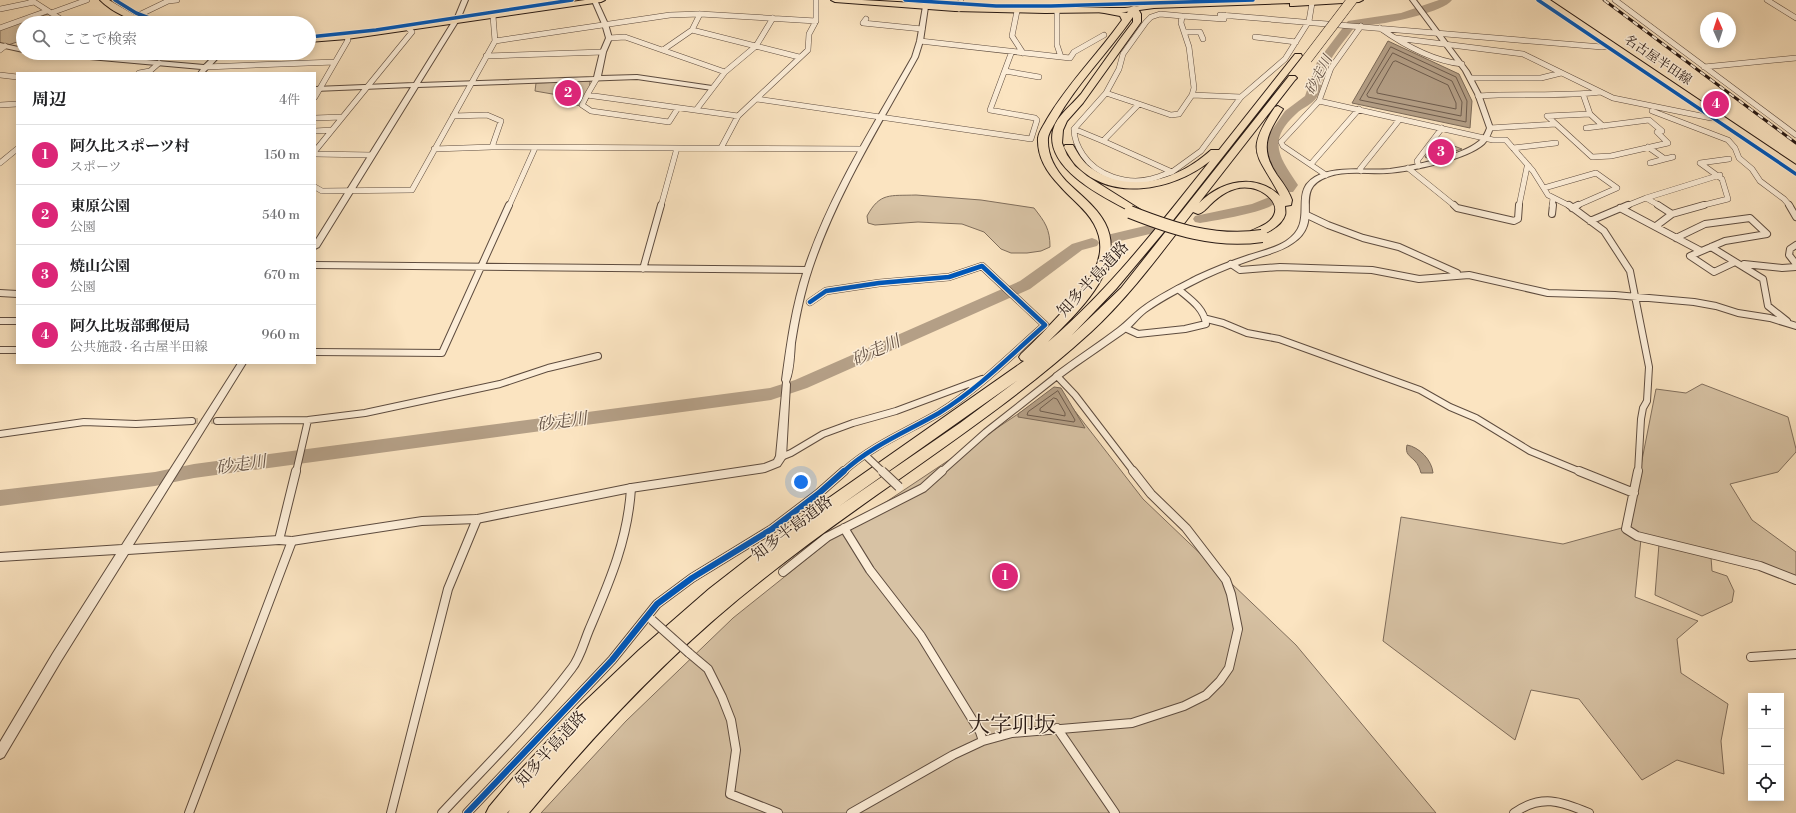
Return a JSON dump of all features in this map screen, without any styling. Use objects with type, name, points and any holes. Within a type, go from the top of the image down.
[{"type":"highway","name":"知多半島道路","points":[[517,813],[542,782],[612,707],[680,641],[727,599],[792,547],[1008,395],[1099,318],[1125,291],[1297,72],[1302,58],[1342,0]]},
{"type":"highway","name":"知多半島道路","points":[[495,813],[600,698],[658,643],[784,539],[849,491],[962,413],[1031,363],[1060,339],[1105,296],[1179,206],[1269,92],[1302,58],[1352,0]]},
{"type":"highway","points":[[962,413],[964,406],[1043,340],[1078,302],[1102,270],[1106,251],[1104,234],[1088,208],[1060,180],[1045,154],[1043,138],[1044,131],[1050,124],[1057,109],[1080,76],[1104,50],[1134,9],[1137,14],[1137,22],[1079,102],[1066,116],[1058,128],[1058,143],[1071,167],[1091,185],[1133,211]]},
{"type":"highway","points":[[1102,10],[1124,14],[1126,20]]},
{"type":"highway","points":[[1050,124],[1050,146],[1055,158],[1065,171],[1090,192],[1183,231],[1212,237],[1241,240],[1280,227],[1285,220],[1288,211],[1287,200],[1264,162],[1260,153],[1260,145],[1264,131],[1295,83],[1297,72]]},
{"type":"highway","points":[[1066,116],[1064,129],[1066,139],[1072,153],[1086,169],[1099,177],[1116,182],[1145,185],[1173,179],[1189,172],[1207,160],[1262,94],[1269,92]]},
{"type":"highway","points":[[1125,291],[1136,288],[1192,218],[1213,196],[1225,188],[1235,185],[1253,185],[1265,188],[1276,197],[1281,207],[1280,216],[1271,226],[1259,235]]},
{"type":"main road","points":[[104,0],[136,16]]},
{"type":"main road","points":[[316,39],[347,37],[598,0]]},
{"type":"main road","points":[[835,0],[925,7],[1017,11],[1134,9],[1154,6],[1301,0]]},
{"type":"main road","points":[[1144,8],[1154,10],[1359,0]]},
{"type":"main road","name":"名古屋半田線","points":[[1545,0],[1796,169]]},
{"type":"street","points":[[37,16],[87,0]]},
{"type":"street","points":[[136,16],[168,1],[177,0]]},
{"type":"street","points":[[316,245],[458,17],[465,0]]},
{"type":"street","points":[[598,0],[609,38],[603,52],[596,78],[582,105],[591,111],[669,122],[678,108]]},
{"type":"street","points":[[721,148],[738,116],[808,50],[809,34],[816,21],[816,0]]},
{"type":"street","points":[[959,9],[961,0]]},
{"type":"street","points":[[782,572],[822,540],[909,497],[923,488],[986,432],[1075,361],[1125,328],[1136,316],[1178,289],[1231,264],[1279,248],[1294,239],[1305,226],[1307,215],[1304,198],[1306,188],[1315,180],[1326,175],[1419,166],[1468,151],[1482,143],[1490,128],[1471,78],[1447,44],[1436,33],[1413,0]]},
{"type":"street","points":[[1615,0],[1796,135]]},
{"type":"street","points":[[1767,0],[1796,18]]},
{"type":"street","points":[[0,9],[33,1],[56,16]]},
{"type":"street","points":[[1312,3],[1309,21],[1285,59],[1242,97],[1201,151],[1192,159],[1172,172],[1151,179],[1135,180],[1115,177],[1102,172],[1089,164],[1080,151],[1073,138],[1074,129],[1083,117],[1106,93],[1120,69],[1123,54],[1146,22],[1151,17],[1160,14],[1183,13],[1224,19],[1224,15],[1309,21],[1602,47],[1612,45]]},
{"type":"street","points":[[0,557],[279,540],[292,541],[422,522],[477,518],[631,488],[765,468],[777,463],[781,457],[786,382],[791,340],[808,270],[830,214],[863,149],[914,57],[920,41],[925,7]]},
{"type":"street","points":[[1017,11],[1012,36],[1023,53]]},
{"type":"street","points":[[1057,11],[1057,45],[1061,57]]},
{"type":"street","points":[[1106,93],[1171,116],[1179,114],[1192,95],[1194,88],[1189,47],[1181,23],[1183,13]]},
{"type":"street","points":[[495,41],[670,15],[700,14],[816,21]]},
{"type":"street","points":[[663,50],[692,30],[700,14]]},
{"type":"street","points":[[316,188],[322,191],[412,190],[470,83],[495,41],[493,16]]},
{"type":"street","points":[[696,110],[725,72],[756,46],[773,18]]},
{"type":"street","points":[[866,19],[863,23],[922,29]]},
{"type":"street","points":[[0,28],[16,23]]},
{"type":"street","points":[[1326,175],[1283,146],[1281,142],[1319,101],[1331,68],[1358,26]]},
{"type":"street","points":[[316,152],[342,117],[412,32],[408,28]]},
{"type":"street","points":[[1380,28],[1396,38],[1444,61],[1462,64]]},
{"type":"street","points":[[692,30],[799,57]]},
{"type":"street","points":[[1184,32],[1200,32],[1203,39]]},
{"type":"street","points":[[920,41],[1070,58],[1074,52],[1104,35]]},
{"type":"street","points":[[1255,36],[1296,42]]},
{"type":"street","points":[[318,89],[335,62],[338,60],[348,40],[347,37]]},
{"type":"street","points":[[609,38],[625,37],[725,72]]},
{"type":"street","points":[[1396,38],[1523,54],[1613,98],[1634,104],[1718,136],[1730,142],[1735,148],[1739,158],[1752,169],[1760,181],[1784,199],[1796,217]]},
{"type":"street","points":[[2,47],[16,49]]},
{"type":"street","points":[[757,99],[1031,139],[1037,120],[1035,118],[990,110],[1012,51]]},
{"type":"street","points":[[486,56],[603,52]]},
{"type":"street","points":[[1704,67],[1796,58]]},
{"type":"street","points":[[126,60],[205,67],[335,62]]},
{"type":"street","points":[[202,72],[212,60]]},
{"type":"street","points":[[151,72],[159,63]]},
{"type":"street","points":[[1005,71],[1039,77]]},
{"type":"street","points":[[1471,78],[1541,78],[1561,73]]},
{"type":"street","points":[[0,75],[16,77]]},
{"type":"street","points":[[318,89],[637,77],[712,88]]},
{"type":"street","points":[[1478,96],[1502,94],[1583,94],[1600,92]]},
{"type":"street","points":[[1583,94],[1590,114],[1603,126]]},
{"type":"street","points":[[1192,95],[1242,97]]},
{"type":"street","points":[[587,96],[738,116]]},
{"type":"street","points":[[1319,101],[1486,138],[1506,140],[1529,166],[1548,195],[1572,208],[1604,231],[1622,255],[1630,270],[1649,367],[1647,401],[1643,408],[1641,419],[1638,472],[1626,526],[1631,533],[1760,566],[1796,580]]},
{"type":"street","points":[[0,105],[16,104]]},
{"type":"street","points":[[1103,141],[1139,104]]},
{"type":"street","points":[[1634,104],[1711,118],[1719,117]]},
{"type":"street","points":[[1311,164],[1359,110]]},
{"type":"street","points":[[1590,114],[1547,116],[1592,157],[1611,156],[1668,143],[1657,132],[1662,131],[1649,120]]},
{"type":"street","points":[[453,116],[487,115],[501,120],[492,147]]},
{"type":"street","points":[[1586,128],[1649,120],[1665,116]]},
{"type":"street","points":[[316,118],[342,117]]},
{"type":"street","points":[[1361,171],[1360,169],[1400,119]]},
{"type":"street","points":[[1490,128],[1556,124]]},
{"type":"street","points":[[1419,166],[1417,162],[1442,128]]},
{"type":"street","points":[[1074,129],[1172,172]]},
{"type":"street","points":[[316,131],[332,130]]},
{"type":"street","points":[[1513,148],[1556,143]]},
{"type":"street","points":[[434,150],[492,147],[863,149]]},
{"type":"street","points":[[316,352],[442,353],[535,148]]},
{"type":"street","points":[[643,269],[677,148]]},
{"type":"street","points":[[1648,148],[1665,158]]},
{"type":"street","points":[[0,163],[16,150]]},
{"type":"street","points":[[316,153],[372,155]]},
{"type":"street","points":[[1650,163],[1673,157]]},
{"type":"street","points":[[1656,226],[1672,214],[1728,199],[1720,176],[1700,163],[1729,159]]},
{"type":"street","points":[[1408,168],[1456,208],[1514,221],[1518,219],[1519,200],[1527,167],[1529,166]]},
{"type":"street","points":[[1544,188],[1552,187],[1596,173],[1617,188],[1572,208]]},
{"type":"street","points":[[1590,221],[1646,198],[1720,176]]},
{"type":"street","points":[[1552,214],[1553,198]]},
{"type":"street","points":[[1646,198],[1672,214]]},
{"type":"street","points":[[1620,208],[1701,251]]},
{"type":"street","points":[[1307,215],[1328,225],[1363,238],[1399,247],[1457,273],[1456,276]]},
{"type":"street","points":[[1676,238],[1702,225],[1748,217],[1767,234],[1728,240],[1690,257],[1714,272],[1738,262],[1770,267],[1796,268]]},
{"type":"street","points":[[1796,245],[1790,249],[1790,255],[1796,264]]},
{"type":"street","points":[[1712,247],[1763,279],[1768,306],[1793,325]]},
{"type":"street","points":[[1231,264],[1240,270],[1280,267],[1372,270],[1422,280],[1469,275],[1548,293],[1635,296],[1704,304],[1738,314],[1770,318],[1793,325]]},
{"type":"street","points":[[316,265],[808,270]]},
{"type":"street","points":[[467,813],[612,660],[649,619],[657,604],[692,578],[772,529],[818,494],[857,459],[879,444],[940,412],[986,378],[1045,325],[982,266],[949,277],[841,288],[826,292],[810,302]]},
{"type":"street","points":[[1125,328],[1138,334],[1144,334],[1196,327],[1206,324],[1206,319],[1198,306],[1178,289]]},
{"type":"street","points":[[0,293],[16,294]]},
{"type":"street","points":[[1206,319],[1223,323],[1247,333],[1284,341],[1420,390],[1450,407],[1476,418],[1530,451],[1634,493]]},
{"type":"street","points":[[0,321],[16,321]]},
{"type":"street","points":[[0,350],[16,350]]},
{"type":"street","points":[[217,421],[308,420],[365,413],[500,384],[548,368],[598,356]]},
{"type":"street","points":[[0,753],[57,657],[241,364]]},
{"type":"street","points":[[851,813],[953,755],[983,741],[1012,733],[1057,728],[1132,723],[1184,706],[1206,695],[1220,681],[1229,668],[1238,629],[1231,594],[1226,580],[1186,528],[1151,494],[1075,395],[1057,376]]},
{"type":"street","points":[[781,457],[791,453],[823,434],[841,427],[896,411],[986,378]]},
{"type":"street","points":[[279,540],[308,420]]},
{"type":"street","points":[[0,434],[84,422],[136,424],[192,421]]},
{"type":"street","points":[[865,454],[909,497]]},
{"type":"street","points":[[442,813],[562,682],[572,667],[614,571],[624,536],[630,504],[631,488]]},
{"type":"street","points":[[392,813],[448,589],[477,518]]},
{"type":"street","points":[[844,528],[870,570],[921,636],[980,732],[983,741]]},
{"type":"street","points":[[189,813],[292,541]]},
{"type":"street","points":[[649,619],[689,653],[698,658],[708,670],[727,708],[735,733],[736,750],[730,794],[778,813]]},
{"type":"street","points":[[1751,657],[1796,654]]},
{"type":"street","points":[[1057,728],[1115,813]]},
{"type":"street","points":[[1514,813],[1528,803],[1554,800],[1589,813]]},
{"type":"shaded area","points":[[51,13],[56,16],[41,16]]},
{"type":"shaded area","points":[[16,24],[16,42],[5,46],[0,45],[0,29]]},
{"type":"shaded area","points":[[590,81],[589,97],[584,106],[565,104],[558,95],[535,91],[536,83]]},
{"type":"shaded area","points":[[1438,140],[1462,149],[1429,159],[1425,157]]},
{"type":"shaded area","points":[[916,195],[981,200],[1034,208],[1048,230],[1050,247],[1041,251],[1011,253],[1001,249],[984,232],[962,224],[918,222],[875,225],[868,223],[867,216],[876,203],[881,199],[892,196]]},
{"type":"shaded area","points":[[1702,384],[1788,417],[1796,449],[1796,452],[1778,472],[1730,484],[1752,520],[1796,552],[1796,576],[1786,572],[1754,569],[1711,557],[1712,571],[1727,576],[1734,591],[1732,602],[1702,616],[1655,595],[1659,544],[1641,539],[1635,597],[1698,621],[1677,639],[1681,673],[1728,704],[1721,741],[1724,774],[1677,760],[1642,780],[1579,699],[1531,690],[1515,740],[1383,641],[1401,517],[1563,544],[1629,526],[1656,389],[1686,393]]},
{"type":"shaded area","points":[[1057,388],[1143,499],[1296,645],[1436,813],[541,813],[626,721],[733,618],[838,534]]},
{"type":"water","points":[[1388,41],[1459,74],[1472,101],[1470,128],[1352,103]]},
{"type":"water","points":[[1054,387],[1061,388],[1085,428],[1018,417],[1018,414]]},
{"type":"water","points":[[1407,445],[1416,448],[1424,455],[1430,463],[1433,473],[1421,473],[1415,461],[1407,452]]},
{"type":"waterway","name":"砂走川","points":[[1288,189],[1291,185],[1277,165],[1272,152],[1271,145],[1273,137],[1289,113],[1311,97],[1323,62],[1352,23],[1383,20],[1402,16],[1433,7],[1447,0]]},
{"type":"waterway","name":"砂走川","points":[[1200,219],[1256,207],[1272,200]]},
{"type":"waterway","name":"砂走川","points":[[1112,238],[1149,230]]},
{"type":"waterway","name":"砂走川","points":[[0,498],[155,479],[194,471],[771,394],[801,384],[1025,285],[1077,247],[1092,243]]},
{"type":"tunnel","points":[[192,421],[217,421]]},
{"type":"railway","points":[[1604,0],[1796,143]]},
{"type":"cycle path","points":[[115,0],[144,16]]},
{"type":"cycle path","points":[[316,36],[376,30],[572,0]]},
{"type":"cycle path","points":[[905,0],[996,6],[1051,6],[1253,0]]},
{"type":"cycle path","points":[[1538,0],[1796,174]]},
{"type":"cycle path","points":[[467,813],[612,660],[657,604],[692,578],[772,529],[818,494],[857,459],[879,445],[940,412],[986,378],[1045,325],[982,266],[949,277],[879,283],[826,291],[810,302]]},
{"type":"place","name":"東原公園","points":[[568,93]]},
{"type":"place","name":"阿久比坂部郵便局","points":[[1716,104]]},
{"type":"place","name":"焼山公園","points":[[1441,152]]},
{"type":"place","name":"阿久比スポーツ村","points":[[1005,576]]},
{"type":"district","name":"大字卯坂","points":[[1012,725]]}]
